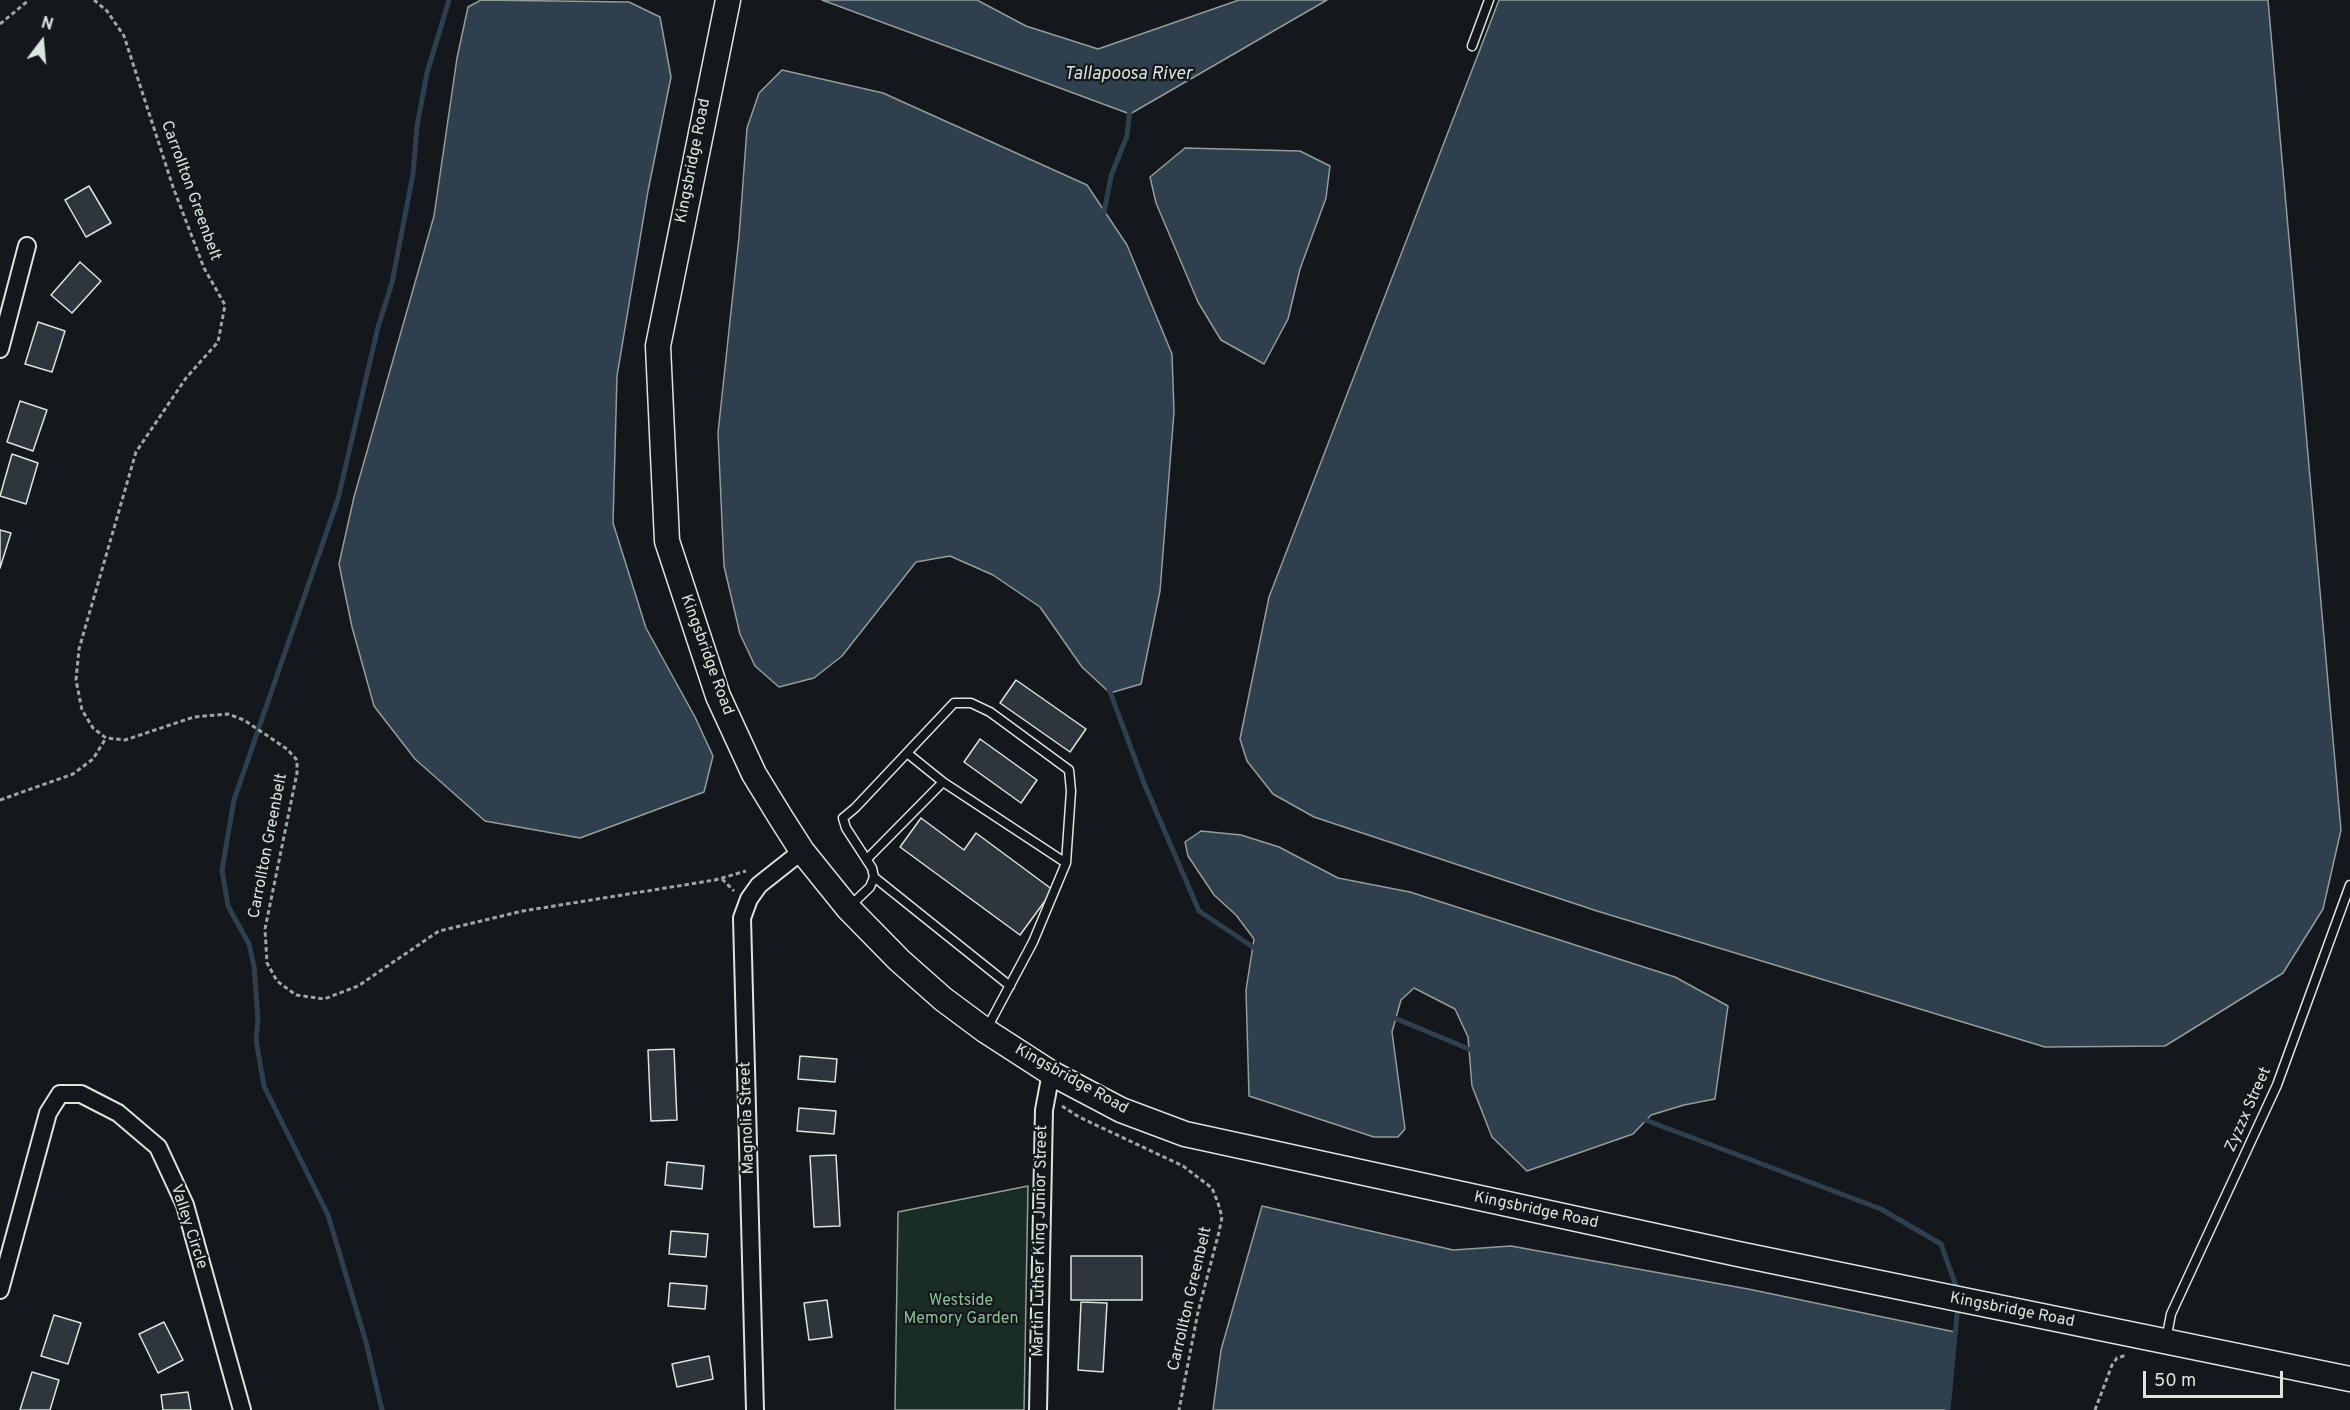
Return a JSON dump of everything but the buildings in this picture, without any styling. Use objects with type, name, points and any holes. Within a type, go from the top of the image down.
[{"type":"street","name":"Kingsbridge Road","points":[[728,0],[658,346],[667,541],[718,696],[754,774],[802,851],[848,908],[943,999],[986,1031],[1051,1073],[1120,1110],[1185,1134],[1738,1254],[2350,1379]]},
{"type":"street","points":[[0,349],[27,246]]},
{"type":"street","name":"Magnolia Street","points":[[755,1410],[742,918],[749,899],[759,885],[802,851]]},
{"type":"street","name":"Martin Luther King Junior Street","points":[[1038,1410],[1044,1110],[1051,1073]]},
{"type":"street","name":"Valley Circle","points":[[0,1290],[48,1113],[60,1094],[81,1094],[118,1113],[158,1147],[185,1204],[242,1410]]},
{"type":"lane","points":[[1472,46],[1489,0]]},
{"type":"lane","points":[[986,1031],[1010,986],[1033,942],[1066,863],[1071,791],[1069,770],[1049,753],[990,712],[971,703],[954,703],[843,818],[846,828],[867,859],[874,877],[1010,986]]},
{"type":"lane","points":[[907,753],[943,782],[1066,863]]},
{"type":"lane","points":[[867,859],[943,782]]},
{"type":"lane","points":[[848,908],[870,887],[874,877]]},
{"type":"lane","name":"Zyzzx Street","points":[[2166,1342],[2171,1314],[2277,1085],[2350,885]]},
{"type":"path","points":[[0,24],[29,0]]},
{"type":"path","name":"Carrollton Greenbelt","points":[[94,0],[107,11],[124,36],[173,187],[200,258],[225,305],[218,342],[186,378],[136,452],[82,638],[76,680],[82,710],[93,728],[106,738],[132,738],[183,720],[216,713],[228,714],[244,720],[287,749],[297,760],[297,773],[267,909],[264,948],[277,981],[296,995],[310,999],[338,995],[358,986],[439,931],[523,911],[602,896],[722,879],[749,870]]},
{"type":"path","points":[[0,800],[73,774],[93,759],[106,738]]},
{"type":"path","points":[[722,879],[737,895]]},
{"type":"path","name":"Carrollton Greenbelt","points":[[1060,1104],[1079,1117],[1183,1166],[1212,1188],[1218,1203],[1222,1217],[1220,1232],[1198,1312],[1179,1410]]},
{"type":"path","points":[[2095,1410],[2112,1365],[2117,1358],[2129,1355]]},
{"type":"green space","name":"Westside Memory Garden","points":[[1028,1186],[1024,1410],[895,1410],[898,1212]]},
{"type":"water","points":[[481,0],[629,2],[660,17],[671,77],[648,191],[617,376],[613,523],[646,628],[695,717],[713,756],[704,792],[580,838],[485,821],[415,759],[374,706],[352,627],[339,564],[354,497],[434,216],[457,58],[468,7]]},
{"type":"water","name":"Tallapoosa River","points":[[822,0],[977,0],[1026,26],[1098,49],[1239,0],[1327,0],[1130,114]]},
{"type":"water","points":[[1499,0],[2268,0],[2341,830],[2323,909],[2283,973],[2165,1046],[2045,1047],[1597,911],[1314,817],[1273,794],[1247,761],[1240,739],[1269,597]]},
{"type":"water","points":[[782,70],[883,93],[1087,185],[1127,245],[1172,354],[1174,412],[1160,591],[1141,684],[1110,693],[1082,667],[1040,607],[993,575],[950,556],[916,562],[842,656],[814,678],[779,687],[755,666],[740,634],[724,566],[718,433],[739,237],[747,128],[759,93]]},
{"type":"water","points":[[1185,148],[1300,151],[1330,166],[1326,198],[1300,269],[1288,319],[1264,364],[1221,340],[1198,302],[1156,203],[1150,177]]},
{"type":"water","points":[[1201,831],[1241,835],[1279,847],[1338,878],[1410,892],[1675,977],[1728,1006],[1715,1099],[1651,1115],[1633,1134],[1527,1171],[1492,1137],[1472,1086],[1468,1037],[1455,1009],[1414,988],[1401,1000],[1392,1032],[1405,1129],[1398,1137],[1374,1137],[1249,1096],[1246,990],[1254,939],[1236,915],[1214,895],[1188,856],[1185,842]]},
{"type":"water","points":[[1262,1206],[1453,1250],[1511,1246],[1748,1289],[1955,1332],[1948,1410],[1213,1410],[1221,1350]]},
{"type":"waterway","points":[[382,1410],[366,1342],[328,1215],[264,1086],[256,1040],[258,1019],[254,966],[249,944],[228,906],[222,870],[234,800],[338,499],[378,327],[392,283],[413,174],[417,126],[427,73],[449,0]]},
{"type":"waterway","points":[[1103,218],[1111,176],[1127,136],[1130,108]]},
{"type":"waterway","points":[[1109,689],[1144,783],[1199,911],[1259,951]]},
{"type":"waterway","points":[[1390,1016],[1476,1052]]},
{"type":"waterway","points":[[1640,1118],[1881,1209],[1941,1244],[1958,1292]]},
{"type":"waterway","points":[[1948,1410],[1958,1304]]}]
